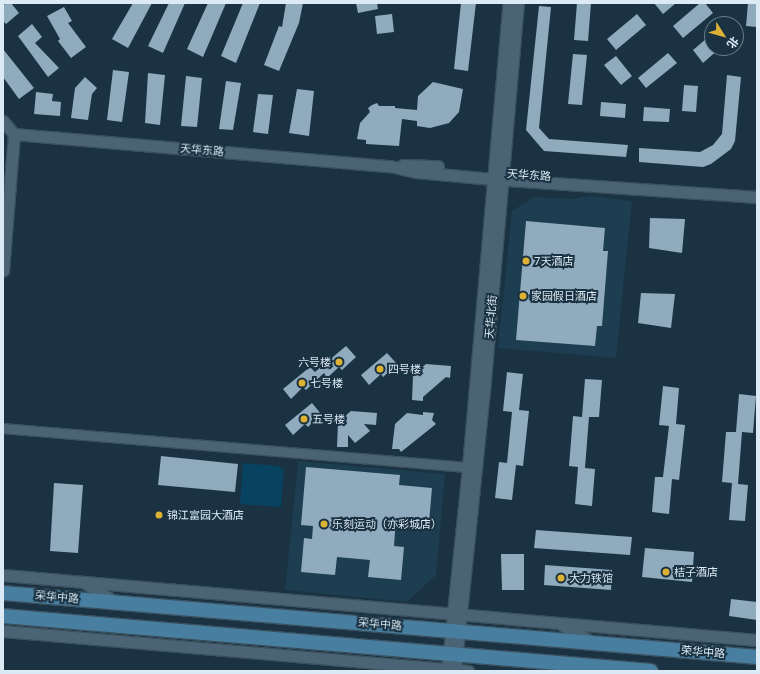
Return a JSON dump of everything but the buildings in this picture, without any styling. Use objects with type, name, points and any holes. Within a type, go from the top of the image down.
[{"type":"main road","name":"荣华中路","points":[[3,592],[757,657]]},
{"type":"main road","name":"荣华中路","points":[[3,616],[651,671]]},
{"type":"street","name":"天华北街","points":[[451,670],[498,176],[509,3]]},
{"type":"street","name":"天华北街","points":[[457,614],[468,467],[498,176],[518,3]]},
{"type":"street","points":[[3,121],[14,134],[3,271]]},
{"type":"street","name":"天华东路","points":[[14,134],[390,166],[416,172],[571,178],[596,185],[757,197]]},
{"type":"street","points":[[3,428],[468,467]]},
{"type":"street","points":[[3,575],[757,640]]},
{"type":"street","points":[[83,582],[115,602]]},
{"type":"street","points":[[559,623],[595,643]]},
{"type":"street","points":[[3,631],[468,671]]},
{"type":"street","points":[[310,641],[337,660]]},
{"type":"shaded area","points":[[591,196],[632,201],[616,358],[498,348],[512,211],[534,197],[573,199]]},
{"type":"shaded area","points":[[298,461],[445,474],[436,575],[407,602],[285,590]]},
{"type":"shaded area","points":[[243,463],[278,466],[284,470],[281,507],[240,504]]},
{"type":"place","name":"7天酒店","points":[[526,261]]},
{"type":"place","name":"家园假日酒店","points":[[523,296]]},
{"type":"place","name":"六号楼","points":[[339,362]]},
{"type":"place","name":"四号楼","points":[[380,369]]},
{"type":"place","name":"七号楼","points":[[302,383]]},
{"type":"place","name":"五号楼","points":[[304,419]]},
{"type":"place","name":"锦江富园大酒店","points":[[159,515]]},
{"type":"place","name":"乐刻运动（亦彩城店）","points":[[324,524]]},
{"type":"place","name":"桔子酒店","points":[[666,572]]},
{"type":"place","name":"大力铁馆","points":[[561,578]]}]
